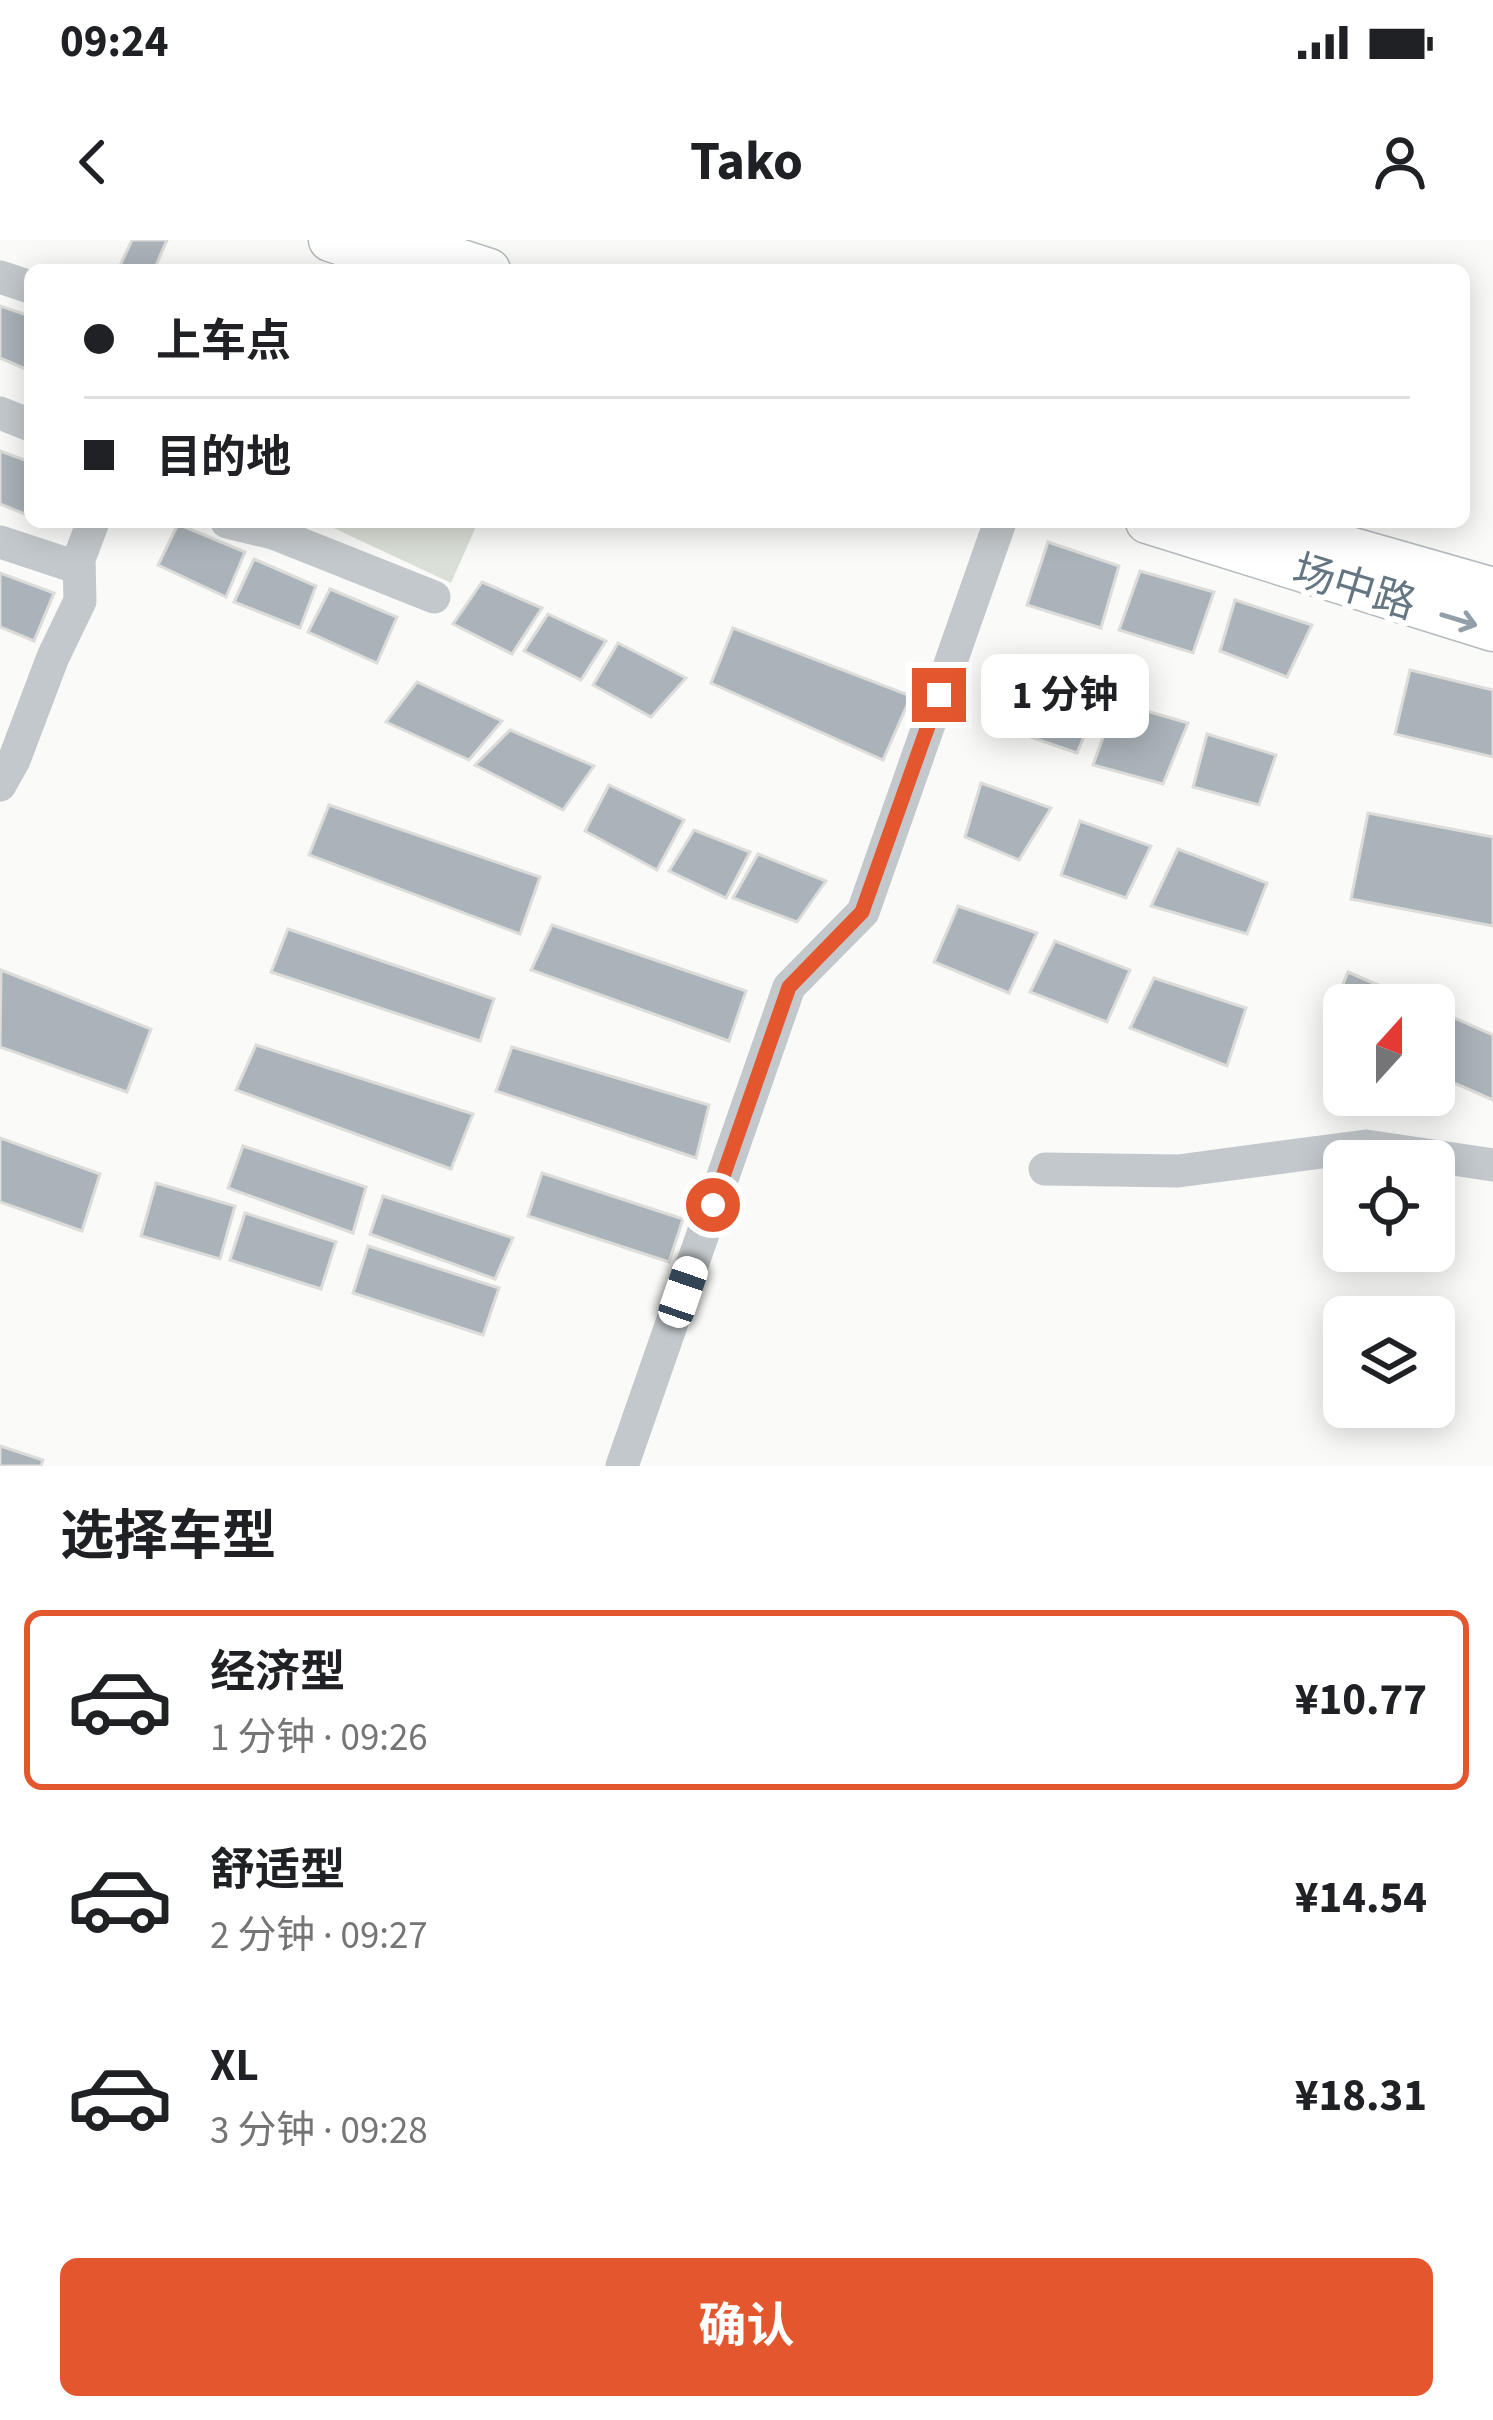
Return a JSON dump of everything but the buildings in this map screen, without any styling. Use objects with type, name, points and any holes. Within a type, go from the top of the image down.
[{"type":"main road","points":[[330,240],[401,264]]},
{"type":"main road","points":[[397,240],[471,264]]},
{"type":"main road","name":"场中路","points":[[1166,528],[1493,630]]},
{"type":"main road","name":"场中路","points":[[1279,528],[1493,589]]},
{"type":"street","points":[[0,785],[80,601],[79,568],[91,528]]},
{"type":"street","points":[[252,528],[434,597]]},
{"type":"street","points":[[622,1466],[789,987],[862,912],[998,528]]},
{"type":"street","points":[[0,542],[79,568]]},
{"type":"street","points":[[1045,1169],[1178,1171],[1366,1146],[1493,1165]]},
{"type":"shaded area","points":[[334,528],[475,528],[451,583]]},
{"type":"route","points":[[713,1205],[789,987],[862,912],[939,695]]}]
